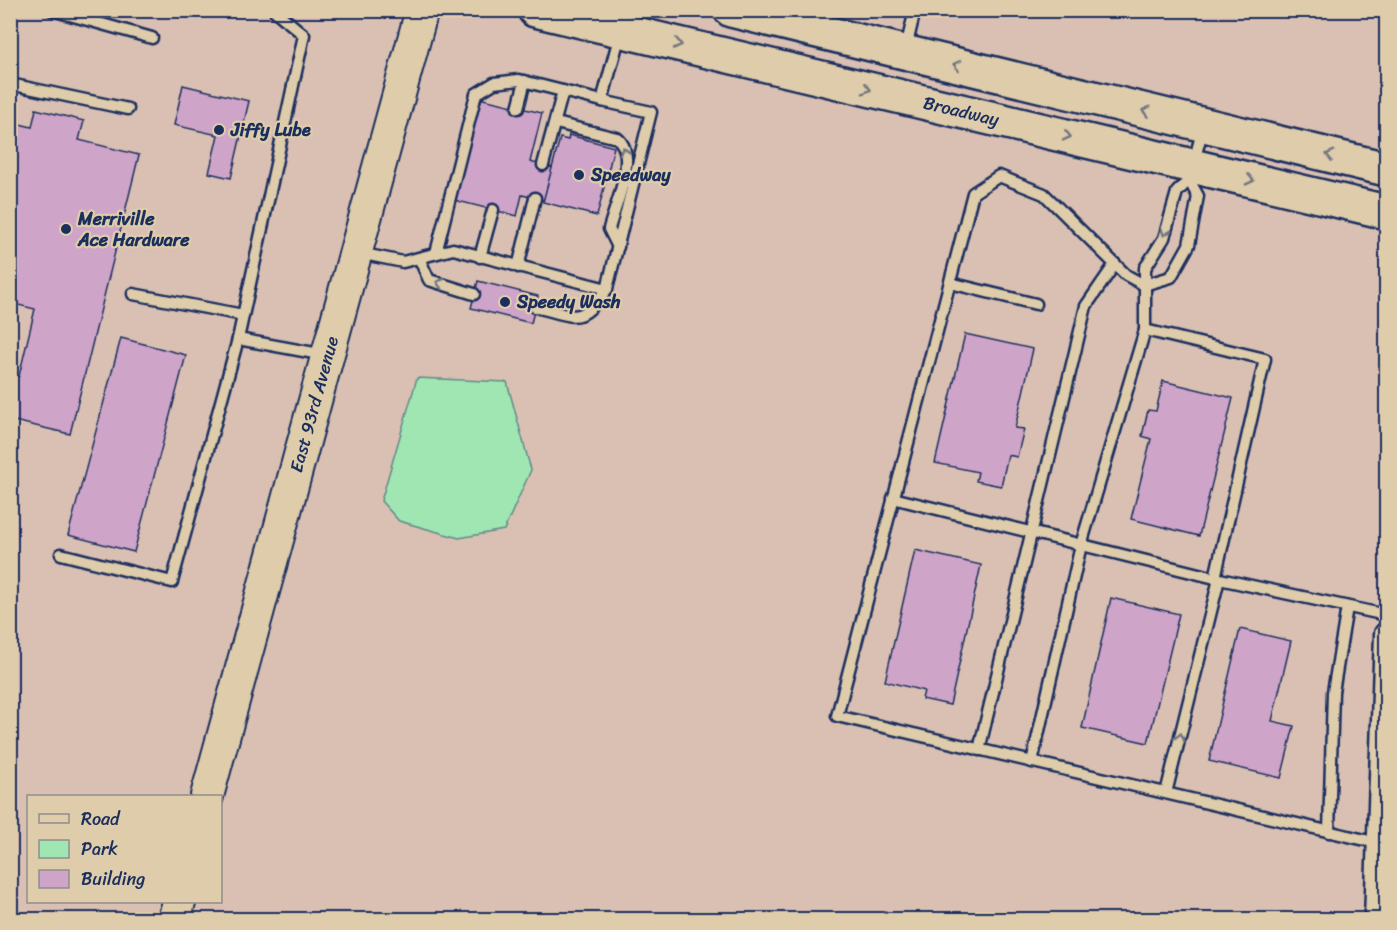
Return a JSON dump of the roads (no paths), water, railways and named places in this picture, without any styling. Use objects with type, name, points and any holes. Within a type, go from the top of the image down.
[{"type":"main road","name":"Broadway","points":[[535,10],[1191,173],[1386,212]]},
{"type":"main road","points":[[731,10],[1386,169]]},
{"type":"street","name":"East 93rd Avenue","points":[[207,795],[422,10]]},
{"type":"street","points":[[1376,920],[1378,843],[1383,786],[1386,634]]},
{"type":"street","points":[[174,920],[179,903]]},
{"type":"lane","points":[[52,10],[152,38]]},
{"type":"lane","points":[[61,554],[172,582],[238,339],[304,35],[274,10]]},
{"type":"lane","points":[[905,52],[915,10]]},
{"type":"lane","points":[[602,101],[621,31]]},
{"type":"lane","points":[[518,108],[525,81]]},
{"type":"lane","points":[[436,253],[476,94],[494,83],[525,81],[651,112],[607,289],[589,312],[578,317],[535,307]]},
{"type":"lane","points":[[10,84],[128,109]]},
{"type":"lane","points":[[543,165],[563,91]]},
{"type":"lane","points":[[555,123],[617,138],[622,142],[627,166],[609,229],[618,246]]},
{"type":"lane","points":[[1032,762],[1081,545],[1145,330],[1145,268],[1164,238],[1177,192],[1191,173],[1203,125]]},
{"type":"lane","points":[[1191,173],[1198,196],[1189,245],[1171,277],[1144,285],[1126,275],[1044,194],[999,176],[973,194],[837,716],[1378,843]]},
{"type":"lane","points":[[518,267],[535,198]]},
{"type":"lane","points":[[480,257],[493,210]]},
{"type":"lane","points":[[356,252],[404,262],[453,249],[607,289]]},
{"type":"lane","points":[[419,258],[429,280],[474,294]]},
{"type":"lane","points":[[979,750],[1086,306],[1115,264]]},
{"type":"lane","points":[[950,283],[1036,304]]},
{"type":"lane","points":[[133,294],[243,315]]},
{"type":"lane","points":[[1145,330],[1265,359],[1217,578],[1166,793]]},
{"type":"lane","points":[[238,339],[326,356]]},
{"type":"lane","points":[[893,498],[1217,578],[1386,615]]},
{"type":"lane","points":[[1329,832],[1333,692],[1347,606]]},
{"type":"place","name":"Jiffy Lube","points":[[219,130]]},
{"type":"place","name":"Speedway","points":[[579,175]]},
{"type":"place","name":"Merriville Ace Hardware","points":[[66,229]]},
{"type":"place","name":"Speedy Wash","points":[[505,302]]}]
